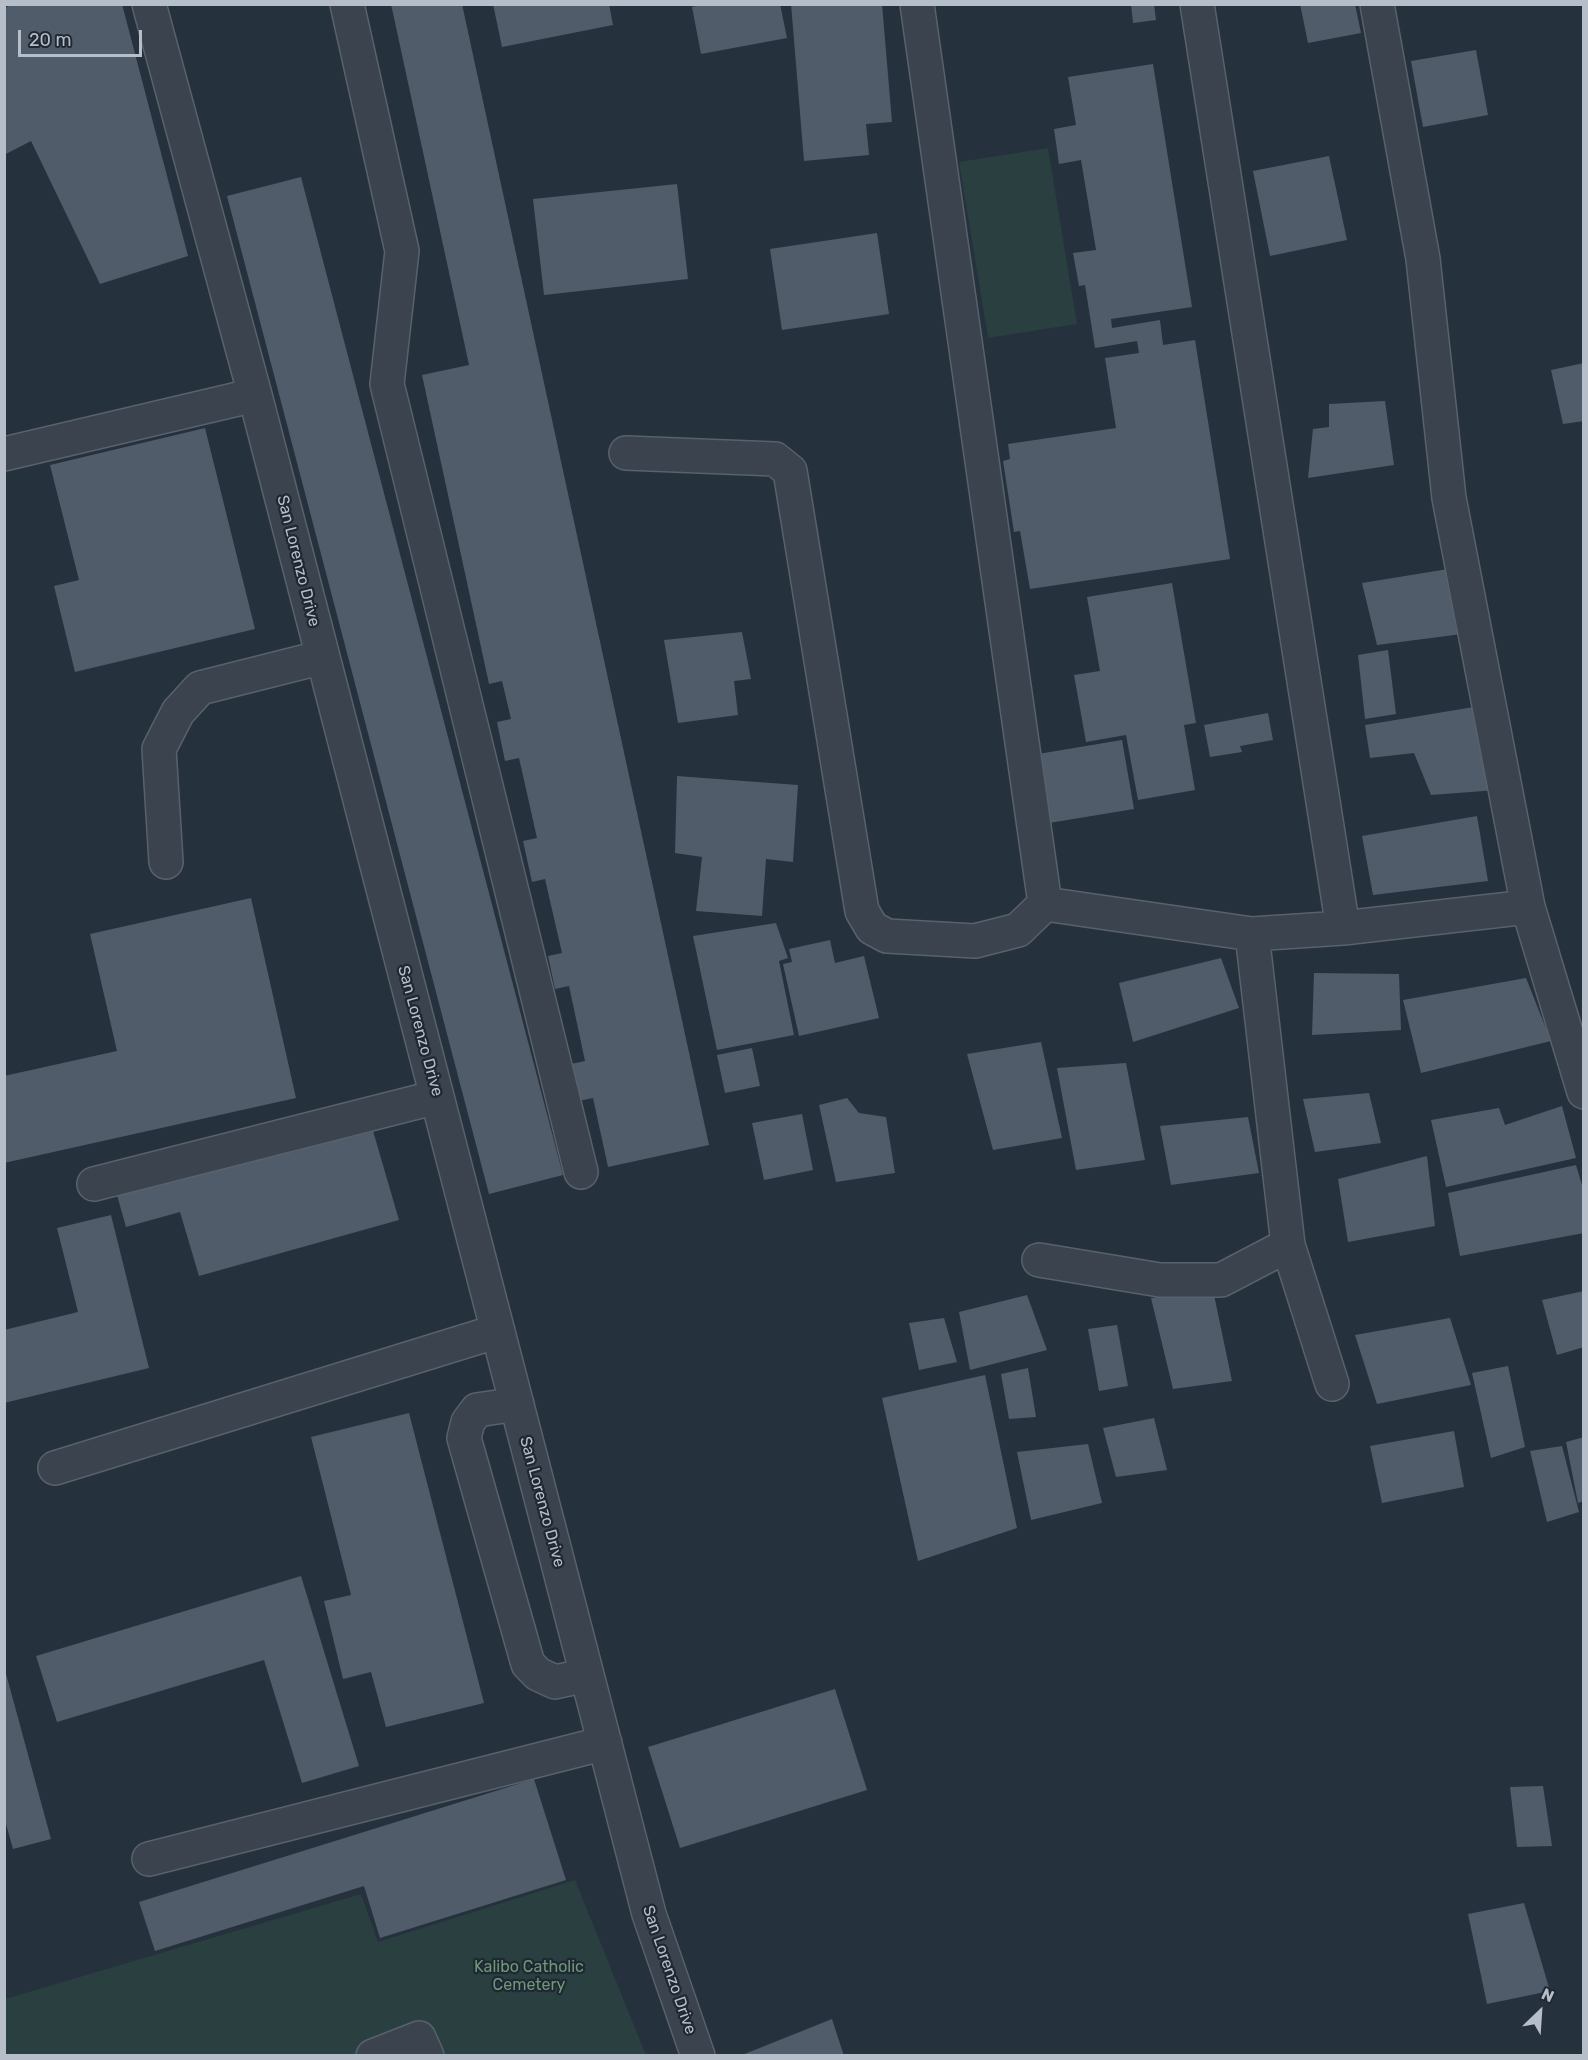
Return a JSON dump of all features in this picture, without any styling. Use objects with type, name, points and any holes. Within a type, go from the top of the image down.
[{"type":"street","name":"San Lorenzo Drive","points":[[149,4],[255,395],[649,1914],[698,2055]]},
{"type":"street","points":[[347,4],[402,251],[387,384],[581,1172]]},
{"type":"street","points":[[917,4],[1046,904]]},
{"type":"street","points":[[1197,4],[1343,928]]},
{"type":"street","points":[[1377,4],[1423,260],[1449,498],[1528,907],[1584,1092]]},
{"type":"street","points":[[4,454],[255,395]]},
{"type":"street","points":[[626,453],[775,459],[789,471],[862,911],[872,928],[887,936],[975,940],[1018,930],[1046,904]]},
{"type":"street","points":[[166,862],[159,749],[178,712],[200,688],[323,657]]},
{"type":"street","points":[[1046,904],[1252,934],[1343,928],[1528,907]]},
{"type":"street","points":[[1252,934],[1288,1245],[1332,1384]]},
{"type":"street","points":[[94,1184],[437,1097]]},
{"type":"street","points":[[1039,1260],[1160,1281],[1221,1280],[1288,1245]]},
{"type":"street","points":[[55,1468],[498,1331]]},
{"type":"street","points":[[517,1404],[477,1410],[468,1422],[464,1438],[528,1664],[538,1674],[555,1682],[587,1675]]},
{"type":"street","points":[[149,1859],[605,1743]]},
{"type":"street","points":[[373,2055],[419,2038],[427,2055]]},
{"type":"green space","points":[[1048,148],[1077,324],[988,338],[959,162]]},
{"type":"green space","name":"Kalibo Catholic Cemetery","points":[[575,1880],[646,2055],[5,2056],[5,1999],[361,1894],[378,1942]]},
{"type":"building","points":[[11,4],[122,4],[188,256],[100,284],[31,141],[4,155],[4,9]]},
{"type":"building","points":[[391,4],[462,4],[709,1145],[608,1167],[593,1098],[579,1101],[571,1064],[585,1061],[569,986],[555,989],[548,956],[562,953],[545,879],[532,882],[523,841],[537,838],[519,758],[505,761],[497,722],[511,719],[502,681],[489,684],[422,375],[469,365]]},
{"type":"building","points":[[493,4],[609,4],[613,25],[502,47]]},
{"type":"building","points":[[704,4],[780,4],[787,38],[701,54],[692,7]]},
{"type":"building","points":[[791,4],[882,4],[892,122],[866,124],[869,155],[804,161]]},
{"type":"building","points":[[1131,4],[1154,4],[1156,20],[1133,23]]},
{"type":"building","points":[[1300,4],[1355,4],[1361,33],[1308,43]]},
{"type":"building","points":[[1476,50],[1488,115],[1423,127],[1411,61]]},
{"type":"building","points":[[1153,64],[1192,307],[1111,319],[1112,328],[1160,320],[1163,345],[1195,340],[1230,559],[1030,589],[1020,531],[1014,532],[1003,461],[1010,459],[1008,444],[1116,428],[1105,358],[1139,353],[1137,341],[1095,348],[1085,285],[1079,286],[1073,253],[1096,250],[1081,160],[1059,164],[1054,129],[1076,125],[1068,77]]},
{"type":"building","points":[[1329,156],[1347,240],[1270,256],[1253,171]]},
{"type":"building","points":[[301,177],[563,1175],[489,1194],[227,196]]},
{"type":"building","points":[[677,184],[688,279],[544,295],[533,199]]},
{"type":"building","points":[[877,233],[889,314],[782,330],[770,249]]},
{"type":"building","points":[[1584,363],[1584,421],[1563,424],[1551,370]]},
{"type":"building","points":[[1385,401],[1394,465],[1308,478],[1313,429],[1329,427],[1329,404]]},
{"type":"building","points":[[205,428],[255,629],[75,672],[54,586],[79,580],[50,465]]},
{"type":"building","points":[[1448,569],[1462,634],[1377,645],[1362,583]]},
{"type":"building","points":[[1172,583],[1196,723],[1184,725],[1195,790],[1138,800],[1126,735],[1086,742],[1074,675],[1100,671],[1087,597]]},
{"type":"building","points":[[742,632],[751,679],[734,681],[738,715],[678,723],[664,640]]},
{"type":"building","points":[[1388,650],[1396,714],[1365,719],[1358,655]]},
{"type":"building","points":[[1486,705],[1497,790],[1431,795],[1414,753],[1370,758],[1365,725]]},
{"type":"building","points":[[1268,713],[1273,740],[1240,746],[1242,752],[1210,757],[1204,725]]},
{"type":"building","points":[[1122,740],[1134,809],[1049,823],[1038,754]]},
{"type":"building","points":[[677,776],[798,785],[793,862],[766,859],[762,916],[696,911],[702,857],[675,853]]},
{"type":"building","points":[[1477,816],[1488,881],[1373,895],[1362,836]]},
{"type":"building","points":[[251,898],[296,1098],[4,1163],[4,1076],[117,1051],[90,934]]},
{"type":"building","points":[[776,923],[788,958],[779,961],[794,1035],[717,1050],[693,936]]},
{"type":"building","points":[[830,940],[835,963],[864,956],[879,1018],[799,1036],[783,964],[792,962],[789,949]]},
{"type":"building","points":[[1221,958],[1239,1008],[1133,1042],[1119,983]]},
{"type":"building","points":[[1314,973],[1399,974],[1401,1030],[1312,1035]]},
{"type":"building","points":[[1526,978],[1551,1041],[1421,1073],[1403,1000]]},
{"type":"building","points":[[1041,1042],[1062,1138],[993,1150],[967,1054]]},
{"type":"building","points":[[752,1048],[760,1086],[725,1093],[717,1055]]},
{"type":"building","points":[[1126,1063],[1145,1160],[1076,1170],[1057,1068]]},
{"type":"building","points":[[1369,1093],[1381,1143],[1315,1152],[1303,1099]]},
{"type":"building","points":[[847,1098],[859,1113],[886,1117],[895,1173],[836,1182],[819,1105]]},
{"type":"building","points":[[1562,1106],[1576,1158],[1446,1187],[1431,1120],[1499,1108],[1505,1125]]},
{"type":"building","points":[[802,1114],[813,1170],[764,1180],[752,1123]]},
{"type":"building","points":[[1248,1117],[1259,1173],[1171,1185],[1160,1126]]},
{"type":"building","points":[[371,1124],[399,1220],[199,1276],[180,1212],[126,1227],[117,1195]]},
{"type":"building","points":[[1427,1156],[1435,1226],[1348,1242],[1338,1179]]},
{"type":"building","points":[[1576,1165],[1584,1192],[1584,1233],[1460,1256],[1448,1193]]},
{"type":"building","points":[[111,1215],[149,1368],[4,1403],[4,1330],[78,1312],[57,1228]]},
{"type":"building","points":[[1213,1290],[1232,1381],[1173,1389],[1151,1298]]},
{"type":"building","points":[[1584,1291],[1584,1347],[1557,1355],[1542,1300]]},
{"type":"building","points":[[1027,1295],[1047,1350],[970,1370],[959,1312]]},
{"type":"building","points":[[944,1318],[957,1362],[919,1370],[909,1323]]},
{"type":"building","points":[[1450,1318],[1471,1385],[1377,1404],[1355,1335]]},
{"type":"building","points":[[1117,1325],[1128,1386],[1099,1391],[1088,1329]]},
{"type":"building","points":[[1508,1366],[1525,1447],[1491,1458],[1472,1373]]},
{"type":"building","points":[[1028,1368],[1036,1417],[1009,1419],[1001,1374]]},
{"type":"building","points":[[985,1375],[1017,1528],[918,1561],[882,1398]]},
{"type":"building","points":[[409,1413],[484,1703],[386,1727],[371,1672],[343,1679],[324,1601],[351,1595],[311,1437]]},
{"type":"building","points":[[1154,1418],[1167,1470],[1116,1477],[1103,1428]]},
{"type":"building","points":[[1454,1431],[1464,1487],[1382,1503],[1370,1446]]},
{"type":"building","points":[[1584,1437],[1584,1501],[1578,1503],[1566,1442]]},
{"type":"building","points":[[1088,1444],[1102,1503],[1031,1520],[1017,1452]]},
{"type":"building","points":[[1562,1446],[1579,1512],[1547,1522],[1530,1451]]},
{"type":"building","points":[[301,1576],[359,1766],[302,1783],[264,1660],[57,1722],[36,1656]]},
{"type":"building","points":[[5,1670],[51,1839],[13,1849],[4,1817]]},
{"type":"building","points":[[835,1689],[867,1790],[680,1848],[648,1747]]},
{"type":"building","points":[[534,1779],[566,1880],[380,1938],[364,1886],[155,1951],[139,1902]]},
{"type":"building","points":[[1543,1786],[1552,1846],[1517,1847],[1510,1787]]},
{"type":"building","points":[[1524,1903],[1550,1991],[1487,2004],[1468,1914]]},
{"type":"building","points":[[832,2019],[844,2056],[742,2056],[742,2055]]}]
